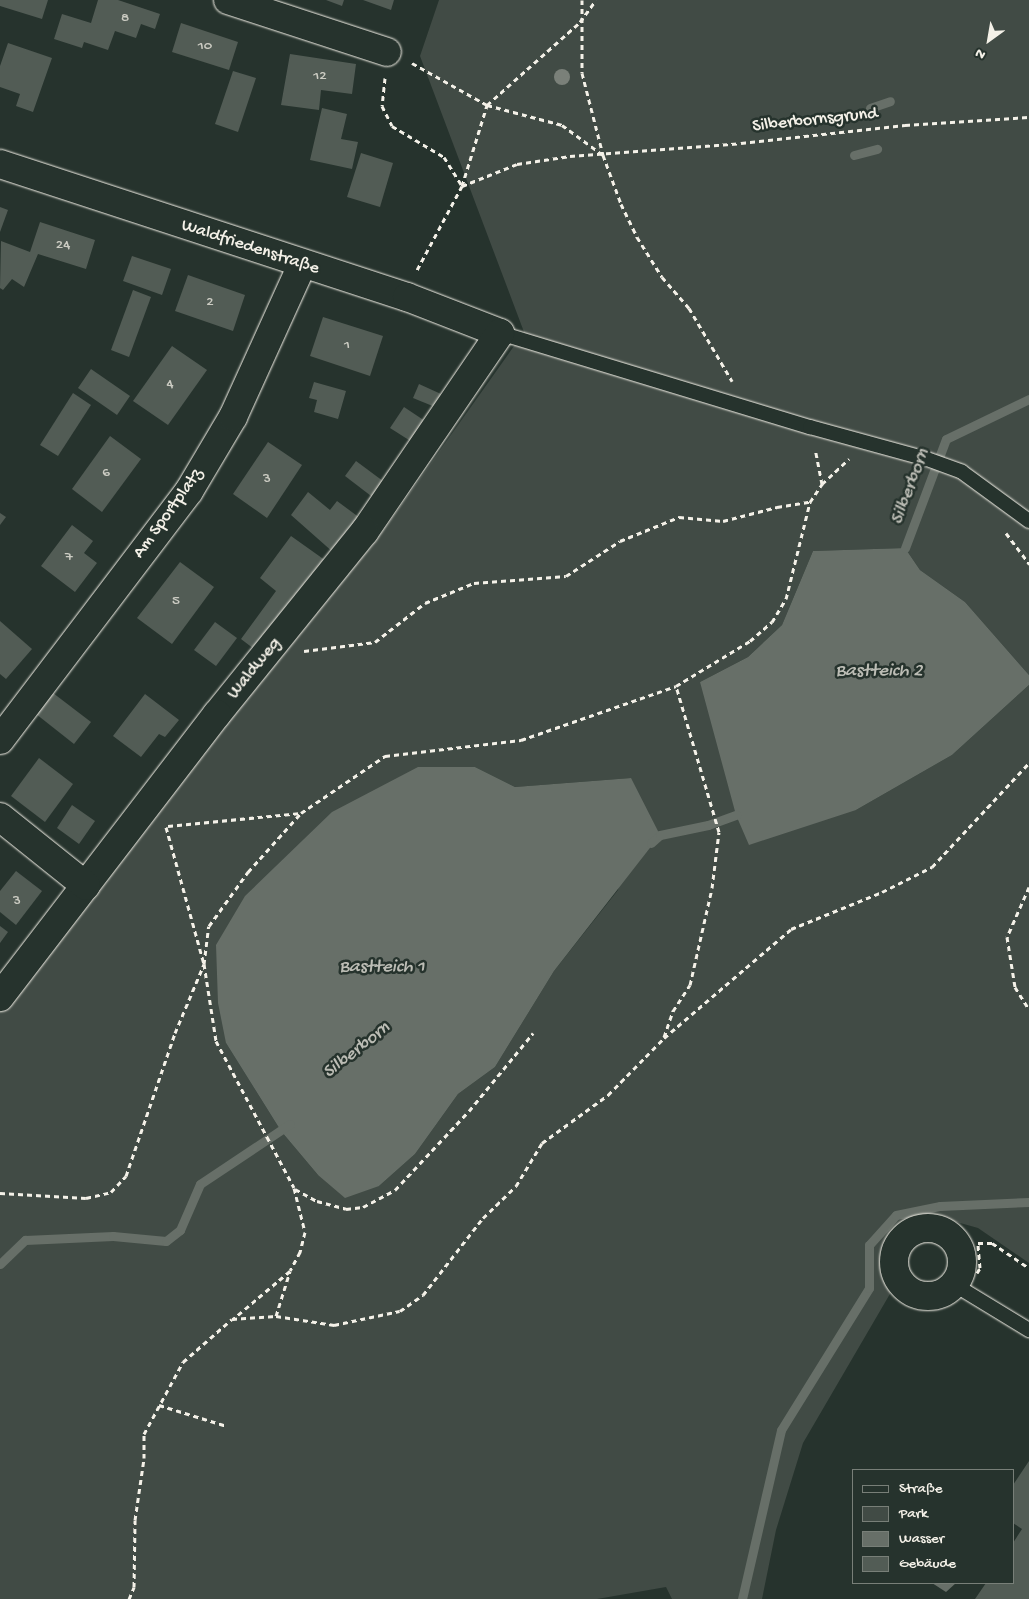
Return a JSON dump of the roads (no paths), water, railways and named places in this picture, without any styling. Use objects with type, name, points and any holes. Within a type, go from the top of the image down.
[{"type":"street","points":[[228,0],[387,52]]},
{"type":"street","name":"Waldfriedenstraße","points":[[0,164],[302,265],[407,297],[500,333]]},
{"type":"street","name":"Am Sportplatz","points":[[0,740],[189,491],[233,417],[302,265]]},
{"type":"street","name":"Waldweg","points":[[0,997],[122,837],[364,532],[500,333]]},
{"type":"street","points":[[0,817],[86,886]]},
{"type":"lane","points":[[500,333],[865,444],[927,459],[956,470],[1029,521]]},
{"type":"lane","points":[[961,1288],[1029,1330]]},
{"type":"water","name":"Bastteich 2","points":[[905,548],[920,570],[965,602],[1029,675],[1029,685],[952,755],[856,810],[749,845],[736,815],[700,682],[748,657],[782,625],[813,551]]},
{"type":"water","name":"Bastteich 1","points":[[418,767],[475,767],[515,787],[631,778],[660,835],[554,971],[495,1067],[458,1094],[415,1154],[379,1186],[345,1198],[318,1175],[281,1131],[226,1043],[218,1003],[216,945],[245,896],[332,812]]},
{"type":"water","points":[[934,1584],[955,1584],[946,1592]]},
{"type":"waterway","points":[[870,108],[890,101]]},
{"type":"waterway","points":[[854,155],[877,149]]},
{"type":"waterway","name":"Silberborn","points":[[905,548],[946,439],[1029,399]]},
{"type":"waterway","name":"Silberborn","points":[[651,843],[660,835],[708,825],[736,815]]},
{"type":"waterway","name":"Silberborn","points":[[0,1264],[25,1240],[113,1236],[166,1241],[180,1230],[200,1184],[290,1124]]},
{"type":"waterway","points":[[742,1599],[781,1430],[869,1288],[869,1245],[896,1215],[940,1206],[1029,1202]]}]
